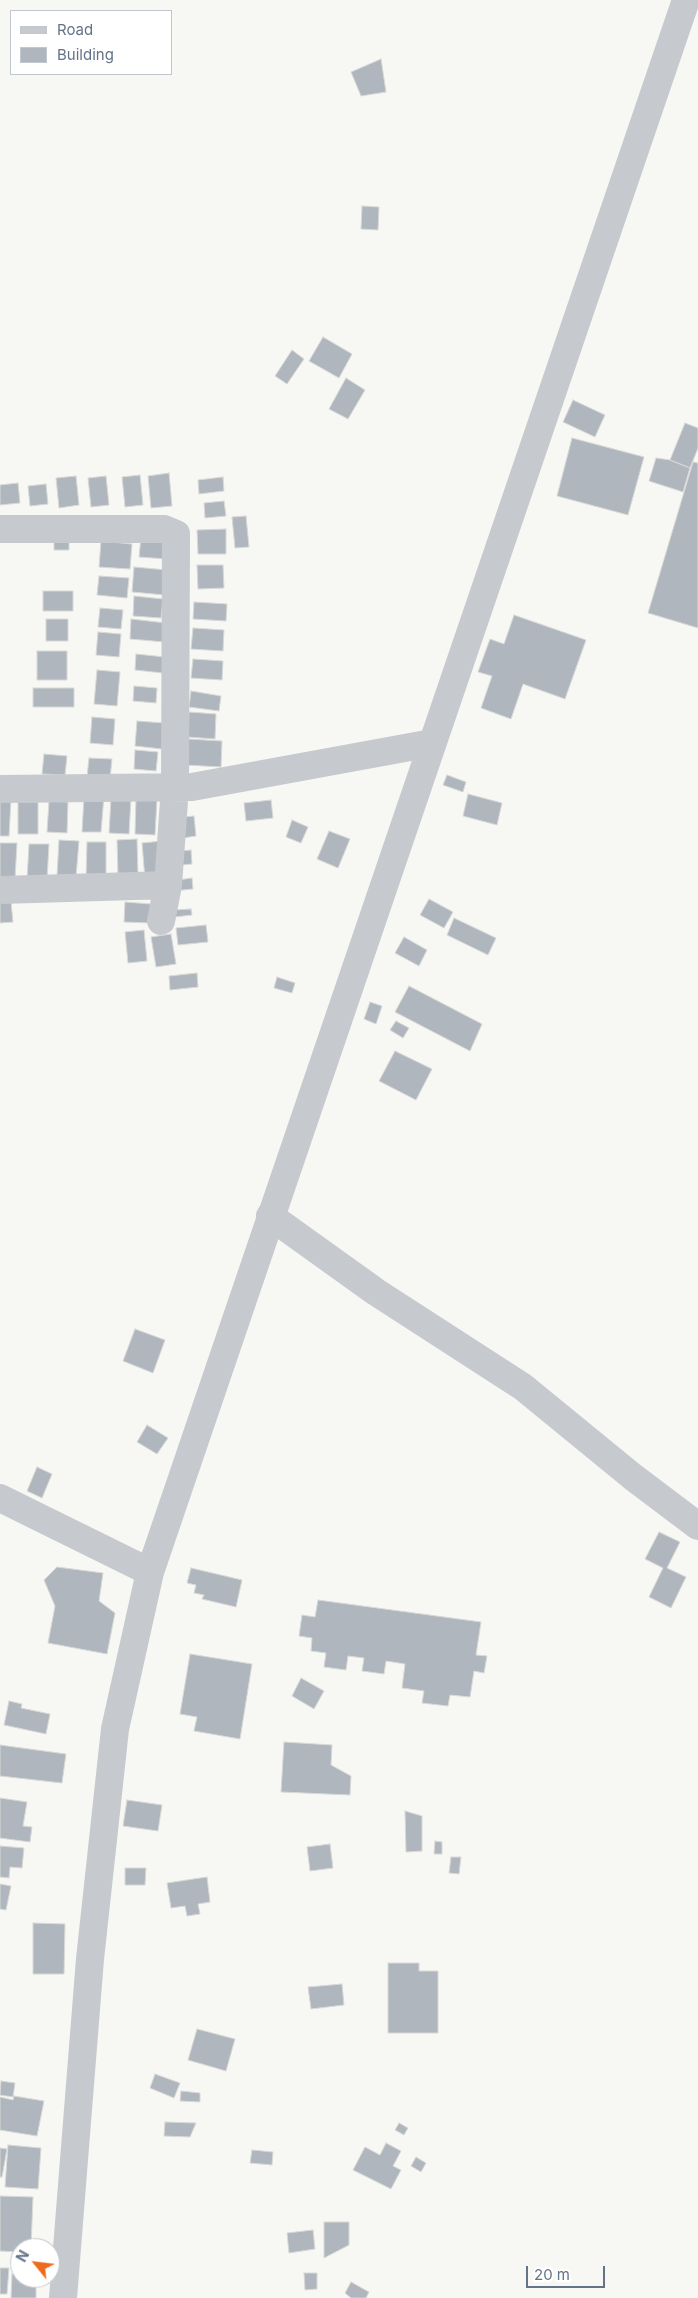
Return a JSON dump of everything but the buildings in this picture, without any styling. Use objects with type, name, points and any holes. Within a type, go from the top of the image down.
[{"type":"street","points":[[63,2298],[90,1959],[114,1729],[150,1572],[686,0]]},
{"type":"street","points":[[0,529],[164,529],[176,534],[176,788],[168,885],[161,921]]},
{"type":"street","points":[[0,789],[192,787],[432,743]]},
{"type":"street","points":[[0,890],[168,885]]},
{"type":"street","points":[[270,1216],[376,1292],[523,1386],[633,1477],[698,1526]]},
{"type":"street","points":[[0,1498],[150,1572]]}]
